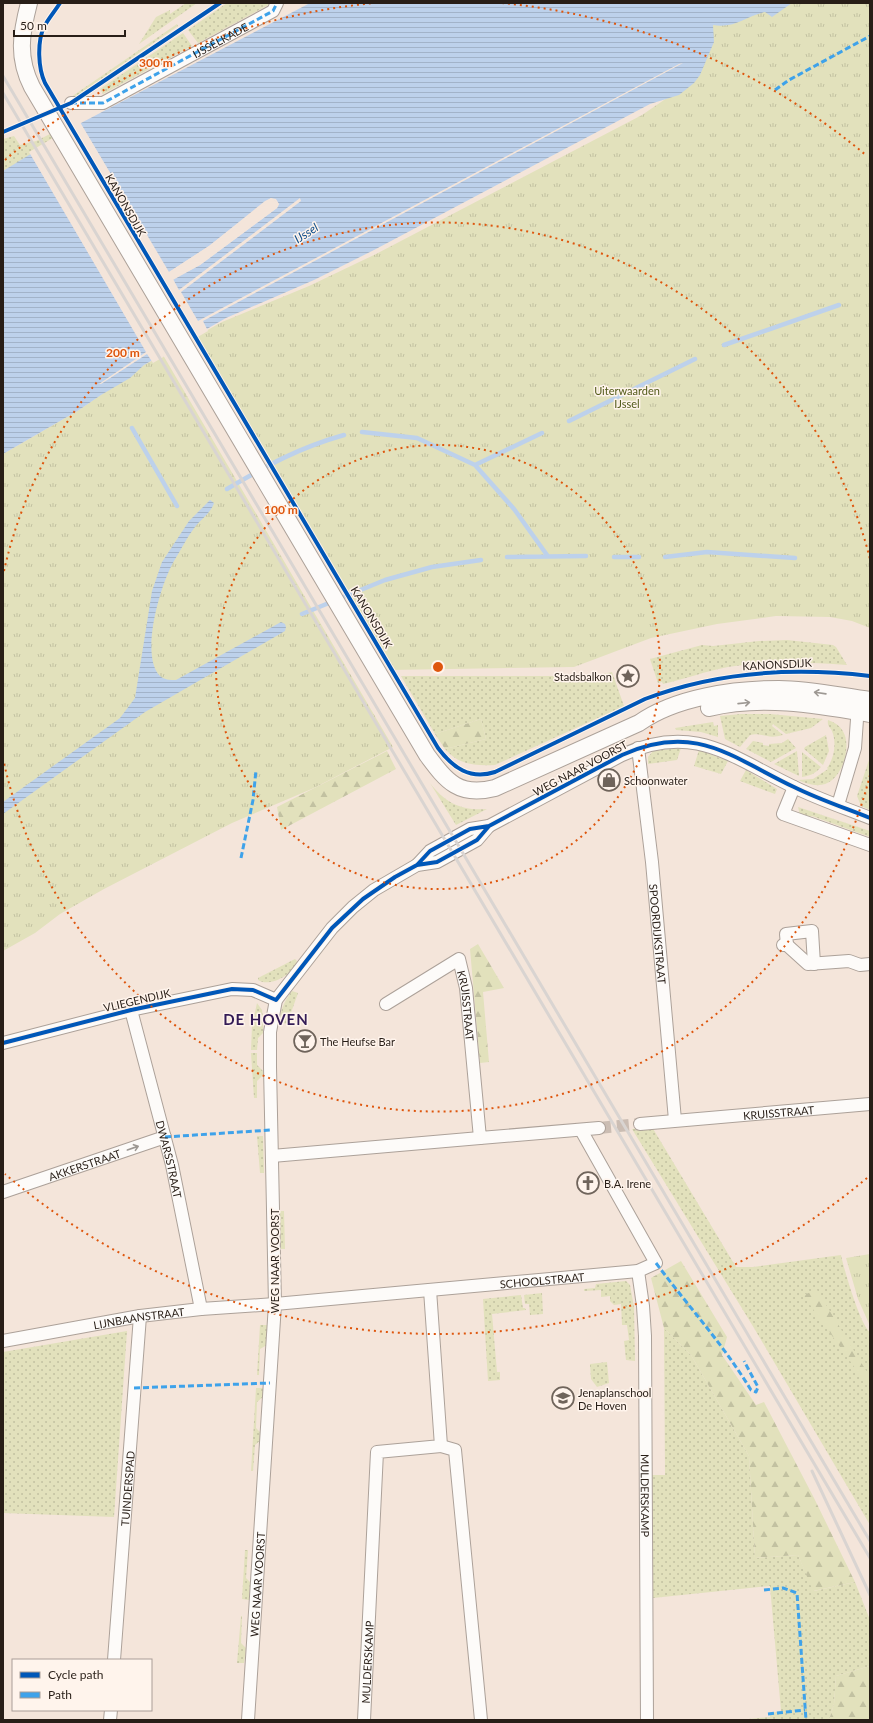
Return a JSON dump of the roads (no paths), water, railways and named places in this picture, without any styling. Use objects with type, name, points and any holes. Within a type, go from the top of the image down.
[{"type":"street","name":"KANONSDIJK","points":[[30,3],[22,30],[21,48],[26,76],[426,755],[439,772],[456,787],[469,791],[484,791],[507,783],[639,723],[659,710],[675,704],[719,694],[748,690],[780,689],[864,706]]},
{"type":"street","name":"IJSSELKADE","points":[[72,103],[103,104],[273,11],[277,3]]},
{"type":"street","points":[[838,805],[855,748],[864,706]]},
{"type":"street","name":"WEG NAAR VOORST","points":[[248,1720],[275,1304],[270,1042],[272,1016],[276,1000],[283,988],[304,965],[321,940],[343,917],[374,890],[417,865],[430,851],[470,829],[489,826],[638,748],[666,742],[689,742],[707,745],[742,759],[794,787],[870,818]]},
{"type":"street","name":"SPOORDIJKSTRAAT","points":[[638,748],[652,869],[675,1120]]},
{"type":"street","points":[[794,787],[783,814],[870,845]]},
{"type":"street","points":[[814,964],[812,931],[786,934],[785,945],[808,964],[814,964],[849,961],[860,965],[870,964]]},
{"type":"street","name":"KRUISSTRAAT","points":[[386,1004],[459,959],[466,988],[480,1138]]},
{"type":"street","name":"VLIEGENDIJK","points":[[3,1043],[131,1010],[232,989],[253,990],[276,1000]]},
{"type":"street","name":"DWARSSTRAAT","points":[[131,1010],[165,1137],[201,1308]]},
{"type":"street","name":"KRUISSTRAAT","points":[[640,1124],[870,1104]]},
{"type":"street","points":[[272,1156],[599,1128]]},
{"type":"street","name":"SCHOOLSTRAAT","points":[[275,1304],[638,1271],[656,1263],[581,1130]]},
{"type":"street","name":"AKKERSTRAAT","points":[[3,1192],[165,1137]]},
{"type":"street","name":"MULDERSKAMP","points":[[638,1271],[643,1306],[645,1336],[647,1720]]},
{"type":"street","points":[[430,1290],[441,1446],[455,1450],[481,1720]]},
{"type":"street","name":"LIJNBAANSTRAAT","points":[[3,1341],[140,1316],[201,1308],[275,1304]]},
{"type":"street","name":"TUINDERSPAD","points":[[114,1659],[140,1316]]},
{"type":"street","name":"MULDERSKAMP","points":[[364,1720],[377,1452],[441,1446]]},
{"type":"water","name":"IJssel","points":[[310,3],[792,3],[772,17],[765,12],[734,24],[721,26],[713,25],[714,42],[700,75],[694,83],[679,95],[650,104],[374,250],[314,280],[226,318],[144,365],[130,378],[79,410],[3,454],[3,171],[81,123]],"holes":[[[271,198],[279,204],[277,208],[200,265],[171,281],[165,279],[166,274],[209,246]]]},
{"type":"water","points":[[210,500],[214,503],[213,507],[192,531],[169,571],[154,618],[152,651],[154,665],[159,675],[165,679],[176,680],[281,622],[285,624],[285,631],[145,712],[3,814],[3,802],[120,718],[135,698],[152,591],[162,562],[189,521]]},
{"type":"waterway","points":[[724,345],[839,305]]},
{"type":"waterway","points":[[569,421],[695,359]]},
{"type":"waterway","points":[[132,428],[177,506]]},
{"type":"waterway","points":[[362,432],[417,438],[475,465],[514,509],[547,555]]},
{"type":"waterway","points":[[475,465],[542,433]]},
{"type":"waterway","points":[[227,489],[256,472],[298,451],[344,435]]},
{"type":"waterway","points":[[665,557],[707,552],[795,558]]},
{"type":"waterway","points":[[507,557],[586,556]]},
{"type":"waterway","points":[[614,557],[639,557]]},
{"type":"waterway","points":[[302,614],[385,580],[432,567],[481,560]]},
{"type":"tunnel","points":[[599,1128],[640,1124]]},
{"type":"railway","points":[[3,76],[870,1541]]},
{"type":"railway","points":[[3,93],[870,1558]]},
{"type":"railway","points":[[812,1471],[870,1595]]},
{"type":"place","name":"Stadsbalkon","points":[[628,676]]},
{"type":"place","name":"Schoonwater","points":[[609,780]]},
{"type":"place","name":"The Heufse Bar","points":[[305,1041]]},
{"type":"place","name":"B.A. Irene","points":[[588,1183]]},
{"type":"place","name":"Jenaplanschool De Hoven","points":[[563,1398]]},
{"type":"district","name":"DE HOVEN","points":[[266,1019]]},
{"type":"park label","name":"Uiterwaarden IJssel","points":[[627,396]]}]
